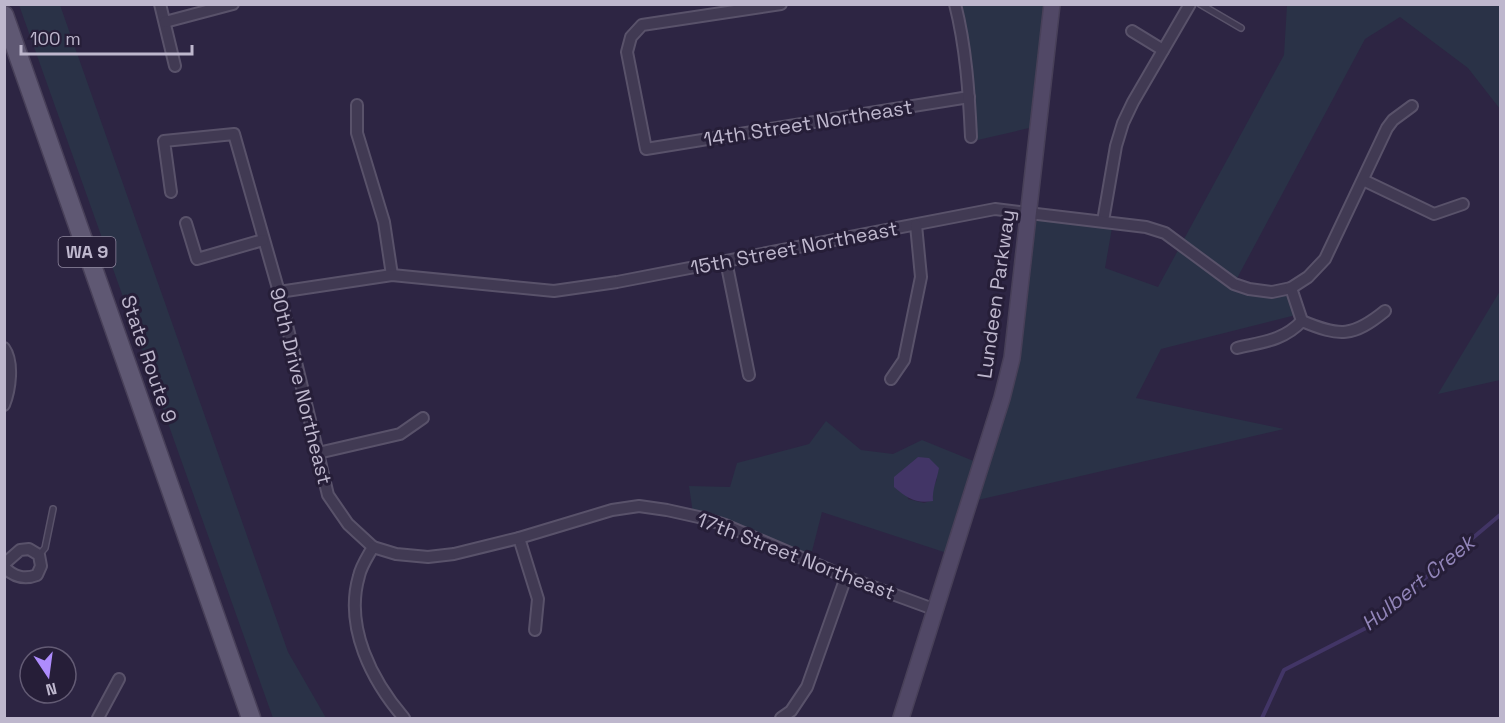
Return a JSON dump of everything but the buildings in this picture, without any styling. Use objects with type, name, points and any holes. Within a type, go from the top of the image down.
[{"type":"main road","name":"Lundeen Parkway","points":[[901,718],[1002,398],[1012,358],[1052,4]]},
{"type":"main road","name":"State Route 9","points":[[4,15],[251,718]]},
{"type":"street","points":[[160,4],[175,66]]},
{"type":"street","points":[[165,22],[233,4]]},
{"type":"street","name":"14th Street Northeast","points":[[781,4],[642,25],[631,37],[627,52],[646,149],[969,97]]},
{"type":"street","points":[[955,4],[969,97],[971,138]]},
{"type":"street","points":[[1103,221],[1116,146],[1123,123],[1190,4]]},
{"type":"street","points":[[1132,31],[1163,50]]},
{"type":"street","points":[[357,105],[357,134],[384,222],[392,275]]},
{"type":"street","points":[[1385,311],[1366,327],[1346,333],[1326,331],[1302,321],[1291,288],[1308,277],[1325,259],[1387,128],[1393,120],[1412,106]]},
{"type":"street","name":"90th Drive Northeast","points":[[171,192],[164,141],[234,134],[279,292],[328,495],[348,524],[373,547]]},
{"type":"street","points":[[1363,180],[1434,214],[1463,204]]},
{"type":"street","name":"15th Street Northeast","points":[[279,292],[392,275],[554,291],[617,282],[995,209],[1146,226],[1165,233],[1234,284],[1272,292],[1291,288]]},
{"type":"street","points":[[186,224],[197,260],[263,240]]},
{"type":"street","points":[[891,379],[904,360],[921,277],[916,225]]},
{"type":"street","points":[[726,261],[749,375]]},
{"type":"street","points":[[1237,348],[1278,339],[1291,333],[1302,321]]},
{"type":"street","points":[[4,348],[8,352],[10,376],[4,405]]},
{"type":"street","points":[[318,453],[400,434],[423,418]]},
{"type":"street","name":"17th Street Northeast","points":[[373,547],[396,554],[428,557],[454,554],[612,510],[639,506],[703,518],[725,525],[846,577],[936,610]]},
{"type":"street","points":[[519,537],[538,599],[535,630]]},
{"type":"street","points":[[373,547],[359,575],[355,597],[356,619],[362,652],[391,704],[404,718]]},
{"type":"street","points":[[29,549],[39,555],[41,566],[37,575],[30,578],[18,577],[4,566],[20,550],[29,549]]},
{"type":"street","points":[[781,718],[791,711],[807,687],[846,577]]},
{"type":"street","points":[[98,718],[119,679]]},
{"type":"lane","points":[[1200,4],[1241,28]]},
{"type":"lane","points":[[39,555],[45,548],[53,509]]},
{"type":"shaded area","points":[[19,5],[60,5],[288,652],[326,718],[273,718]]},
{"type":"shaded area","points":[[955,5],[1052,5],[1038,126],[969,142],[969,97]]},
{"type":"shaded area","points":[[1287,5],[1500,5],[1500,109],[1468,68],[1400,17],[1365,39],[1234,284],[1291,288],[1300,314],[1161,349],[1136,398],[1284,429],[969,502],[953,555],[822,512],[809,563],[693,513],[689,486],[730,487],[737,463],[809,444],[826,421],[861,450],[893,454],[922,440],[981,464],[1002,398],[1029,212],[1113,222],[1105,268],[1158,287],[1284,55]],"holes":[[[918,457],[937,479],[932,490],[933,500],[924,503],[908,499],[907,467]]]},
{"type":"shaded area","points":[[1500,291],[1500,380],[1438,394]]},
{"type":"shaded area","points":[[918,457],[929,458],[939,468],[933,501],[922,502],[912,499],[894,487],[894,477]]},
{"type":"waterway","name":"Hulbert Creek","points":[[1262,718],[1284,670],[1366,628],[1500,515]]}]
